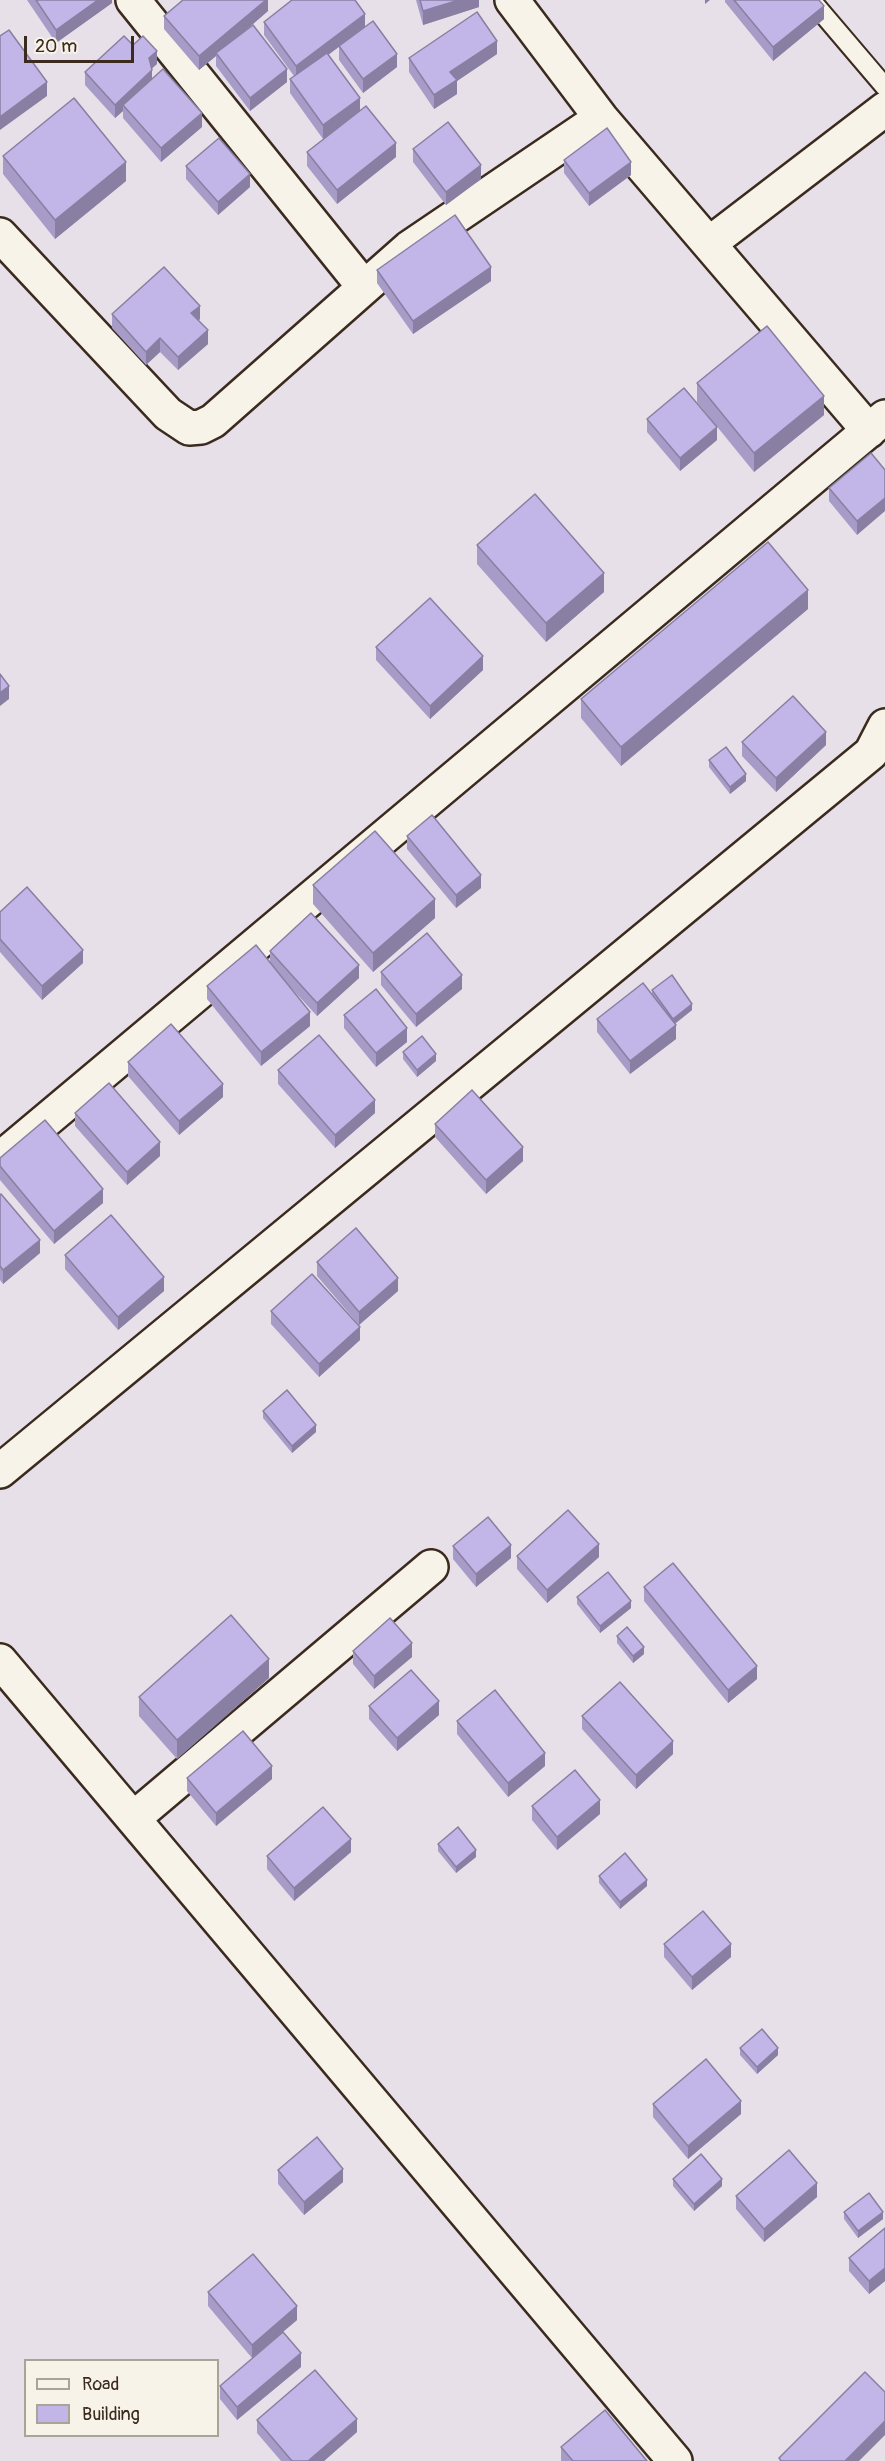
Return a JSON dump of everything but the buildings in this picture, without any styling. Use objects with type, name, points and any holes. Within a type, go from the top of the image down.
[{"type":"street","points":[[133,0],[364,286]]},
{"type":"street","points":[[0,1159],[877,424],[710,243],[601,117],[512,0]]},
{"type":"street","points":[[710,243],[885,109]]},
{"type":"street","points":[[0,236],[168,414],[189,428],[201,427],[213,421],[409,248],[601,117]]},
{"type":"street","points":[[0,1471],[871,753],[885,726]]},
{"type":"street","points":[[134,1818],[431,1568]]},
{"type":"street","points":[[3,1669],[134,1818],[675,2461]]},
{"type":"lane","points":[[811,0],[885,87]]}]
